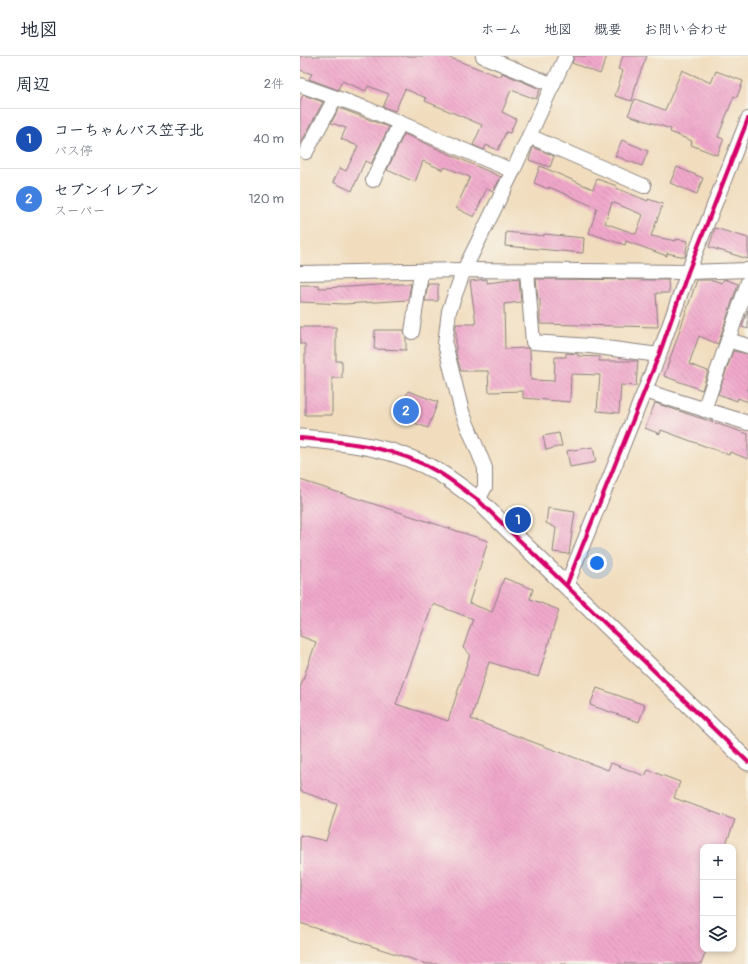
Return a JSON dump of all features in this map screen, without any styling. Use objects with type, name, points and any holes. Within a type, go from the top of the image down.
[{"type":"street","points":[[483,56],[553,85]]},
{"type":"street","points":[[478,500],[485,487],[485,468],[462,412],[445,344],[449,311],[464,270],[513,171],[566,56]]},
{"type":"street","points":[[300,85],[400,123],[513,171]]},
{"type":"street","points":[[306,152],[335,98]]},
{"type":"street","points":[[567,584],[660,355],[688,272],[748,119]]},
{"type":"street","points":[[373,180],[400,123]]},
{"type":"street","points":[[529,136],[644,186]]},
{"type":"street","points":[[300,273],[421,272],[464,270],[688,272],[748,270]]},
{"type":"street","points":[[527,271],[533,342],[590,346],[660,355]]},
{"type":"street","points":[[412,332],[421,272]]},
{"type":"street","points":[[704,410],[748,282]]},
{"type":"street","points":[[728,340],[748,346]]},
{"type":"street","points":[[645,391],[748,423]]},
{"type":"street","points":[[300,438],[351,442],[400,454],[438,472],[478,500],[567,584],[748,762]]},
{"type":"building","points":[[300,56],[445,56],[501,77],[502,73],[540,89],[536,99],[511,90],[502,112],[516,119],[510,133],[506,132],[498,150],[486,145],[484,150],[473,145],[482,125],[425,101],[426,98],[405,89],[395,111],[383,107],[389,94],[368,86],[366,91],[342,81],[338,90],[309,79],[312,74],[300,70]]},
{"type":"building","points":[[574,56],[607,56],[600,74],[572,63]]},
{"type":"building","points":[[623,56],[647,56],[637,81],[632,101],[615,96],[623,71],[618,69]]},
{"type":"building","points":[[682,70],[711,83],[716,71],[743,81],[737,97],[734,96],[718,137],[724,139],[717,155],[691,145],[692,141],[670,132],[671,129],[628,115],[635,99],[665,110]]},
{"type":"building","points":[[303,95],[323,102],[300,145],[300,102]]},
{"type":"building","points":[[339,108],[389,127],[371,164],[365,161],[352,191],[333,182],[340,168],[346,171],[358,146],[341,139],[346,128],[331,123]]},
{"type":"building","points":[[404,134],[501,177],[493,191],[487,188],[474,217],[456,208],[470,177],[445,167],[443,170],[423,161],[415,182],[387,170]]},
{"type":"building","points":[[622,140],[648,151],[642,166],[615,156]]},
{"type":"building","points":[[533,147],[554,156],[550,167],[529,160]]},
{"type":"building","points":[[540,166],[593,189],[597,179],[617,186],[616,188],[648,201],[648,199],[663,204],[651,236],[676,241],[676,239],[688,241],[685,257],[667,253],[667,256],[626,241],[625,245],[589,233],[597,208],[549,187],[549,189],[534,183]],"holes":[[[612,202],[643,215],[636,234],[605,223]]]},
{"type":"building","points":[[677,167],[703,178],[697,194],[670,183]]},
{"type":"building","points":[[715,228],[748,238],[748,259],[709,247]]},
{"type":"building","points":[[506,232],[584,238],[583,253],[505,246]]},
{"type":"building","points":[[487,279],[487,283],[519,279],[521,302],[504,304],[505,349],[527,348],[530,350],[531,380],[554,381],[555,357],[566,357],[566,353],[578,354],[578,356],[600,357],[599,361],[638,361],[636,386],[621,385],[619,413],[597,411],[600,375],[571,374],[570,402],[523,398],[523,391],[489,392],[488,371],[461,371],[456,354],[456,324],[476,324],[470,281]]},
{"type":"building","points":[[536,279],[668,280],[669,293],[656,293],[658,327],[540,324],[540,299],[538,300]]},
{"type":"building","points":[[724,279],[738,284],[718,344],[699,336],[689,364],[708,371],[702,390],[664,376],[697,280],[713,280],[722,283]]},
{"type":"building","points":[[411,284],[408,300],[344,304],[300,302],[300,285],[318,285],[319,288]]},
{"type":"building","points":[[428,284],[438,284],[438,301],[425,301]]},
{"type":"building","points":[[748,310],[748,329],[742,327]]},
{"type":"building","points":[[300,327],[336,327],[336,361],[342,361],[342,378],[332,378],[332,415],[305,415],[305,344],[300,344]]},
{"type":"building","points":[[375,330],[404,330],[406,350],[374,349]]},
{"type":"building","points":[[733,351],[748,354],[748,402],[738,398],[737,401],[718,394]]},
{"type":"building","points":[[408,391],[438,402],[428,428],[398,417]]},
{"type":"building","points":[[655,403],[748,434],[748,459],[730,452],[729,455],[661,430],[660,434],[645,428]]},
{"type":"building","points":[[559,433],[562,446],[546,450],[543,436]]},
{"type":"building","points":[[593,447],[596,462],[570,467],[567,451]]},
{"type":"building","points":[[300,480],[488,541],[469,603],[492,612],[504,578],[533,589],[530,599],[559,610],[538,677],[489,662],[471,719],[608,770],[611,763],[645,776],[648,770],[680,782],[674,798],[735,820],[726,844],[700,844],[700,952],[706,952],[701,964],[427,964],[300,923],[300,835],[326,841],[337,804],[300,791],[300,688],[316,642],[300,636]],"holes":[[[433,604],[473,619],[463,648],[470,654],[448,721],[396,704]]]},
{"type":"building","points":[[548,508],[575,512],[569,554],[553,552],[556,528],[546,523]]},
{"type":"building","points":[[597,688],[645,705],[639,722],[590,705]]},
{"type":"cycle path","points":[[567,584],[659,355],[688,272],[748,119]]},
{"type":"cycle path","points":[[300,438],[336,441],[389,451],[438,472],[478,500],[748,762]]},
{"type":"place","name":"セブンイレブン","points":[[406,411]]},
{"type":"place","name":"コーちゃんバス笠子北","points":[[518,520]]}]
